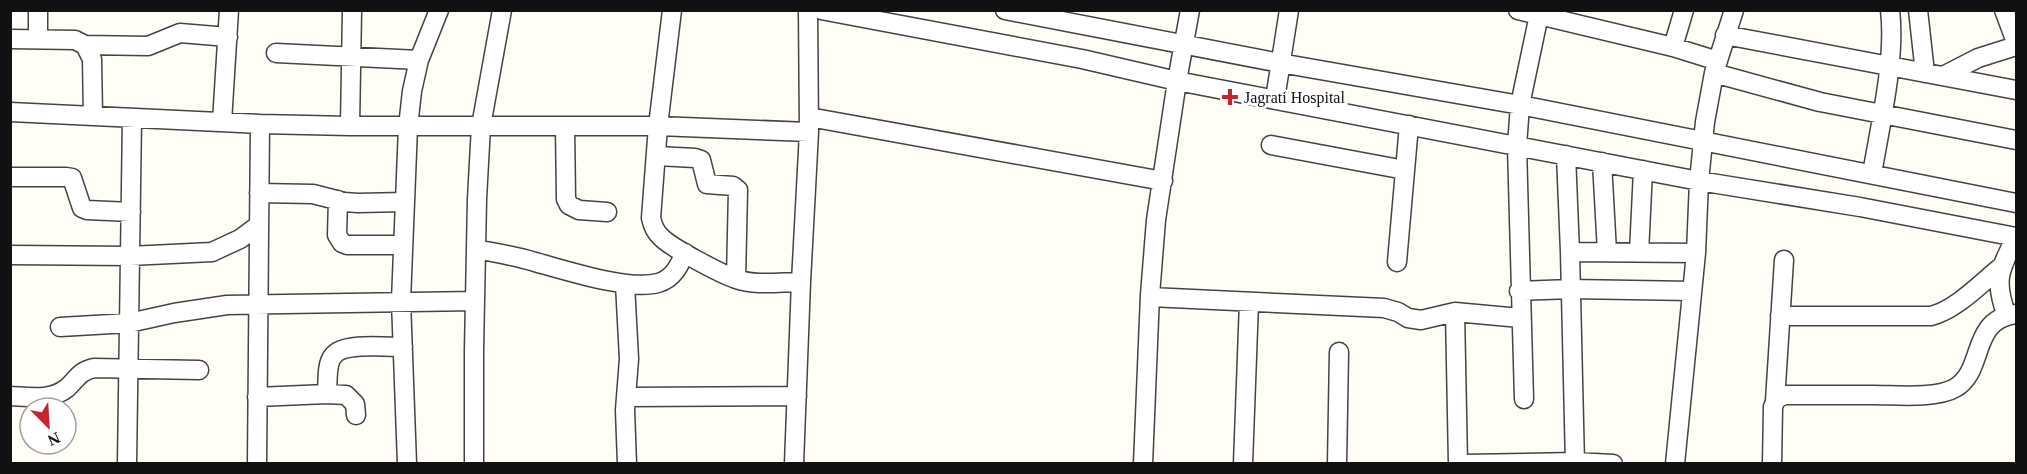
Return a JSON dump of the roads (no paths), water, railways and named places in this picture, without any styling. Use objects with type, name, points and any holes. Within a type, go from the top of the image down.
[{"type":"street","points":[[38,10],[38,39]]},
{"type":"street","points":[[222,122],[230,10]]},
{"type":"street","points":[[350,126],[352,10]]},
{"type":"street","points":[[407,464],[401,301],[408,127],[412,90],[419,60],[439,10]]},
{"type":"street","points":[[474,464],[476,249],[481,126],[502,10]]},
{"type":"street","points":[[672,10],[658,126],[651,218],[654,230],[662,239],[685,253],[736,279],[758,283],[801,282]]},
{"type":"street","points":[[794,464],[809,124],[808,10]]},
{"type":"street","points":[[821,10],[1699,181],[1860,207],[2016,237],[2001,267],[1998,286],[2001,300],[2012,315],[1992,324],[1983,335],[1970,371],[1963,382],[1953,389],[1915,395],[1785,395],[1775,401]]},
{"type":"street","points":[[1005,10],[1280,63],[1520,105],[2016,203]]},
{"type":"street","points":[[1143,464],[1150,297],[1156,220],[1190,10]]},
{"type":"street","points":[[1275,99],[1289,10]]},
{"type":"street","points":[[1518,10],[1539,13],[1673,47],[1716,67],[1820,102],[2016,140]]},
{"type":"street","points":[[1673,47],[1684,10]]},
{"type":"street","points":[[1675,464],[1696,253],[1703,141],[1716,67],[1734,10]]},
{"type":"street","points":[[1872,174],[1891,42],[1890,10]]},
{"type":"street","points":[[1918,10],[1934,74]]},
{"type":"street","points":[[1934,74],[2016,44],[2004,10]]},
{"type":"street","points":[[1524,399],[1516,146],[1520,105],[1539,13]]},
{"type":"street","points":[[10,39],[75,40],[85,45],[148,46],[180,33],[228,37]]},
{"type":"street","points":[[1725,35],[2016,90]]},
{"type":"street","points":[[85,45],[92,59],[93,116]]},
{"type":"street","points":[[276,53],[419,60]]},
{"type":"street","points":[[10,112],[260,124],[408,127],[809,124],[1163,181]]},
{"type":"street","points":[[127,464],[132,118]]},
{"type":"street","points":[[257,464],[260,124]]},
{"type":"street","points":[[1397,262],[1409,125]]},
{"type":"street","points":[[566,126],[566,200],[569,205],[579,210],[608,212]]},
{"type":"street","points":[[1271,145],[1406,170]]},
{"type":"street","points":[[1566,155],[1575,463]]},
{"type":"street","points":[[657,156],[701,160],[707,184],[733,186],[738,190],[736,279]]},
{"type":"street","points":[[1602,162],[1607,252]]},
{"type":"street","points":[[1639,253],[1643,170]]},
{"type":"street","points":[[10,177],[72,178],[82,208],[131,212]]},
{"type":"street","points":[[259,193],[313,194],[358,203],[404,202]]},
{"type":"street","points":[[338,200],[337,235],[342,243],[347,245],[403,245]]},
{"type":"street","points":[[10,255],[130,256],[212,252],[233,243],[259,225]]},
{"type":"street","points":[[476,249],[625,284],[658,283],[669,278],[678,268],[685,253]]},
{"type":"street","points":[[1570,252],[1696,253]]},
{"type":"street","points":[[1772,464],[1784,260]]},
{"type":"street","points":[[1780,316],[1931,316],[1942,314],[2001,267]]},
{"type":"street","points":[[625,284],[629,359],[625,410],[627,464]]},
{"type":"street","points":[[1519,291],[1571,288],[1692,291]]},
{"type":"street","points":[[1150,297],[1384,308],[1408,318],[1421,320],[1455,312],[1521,318]]},
{"type":"street","points":[[60,327],[129,323],[210,308],[258,303],[475,301]]},
{"type":"street","points":[[1243,464],[1249,302]]},
{"type":"street","points":[[1455,312],[1458,464]]},
{"type":"street","points":[[327,394],[330,363],[333,356],[341,350],[351,347],[403,346]]},
{"type":"street","points":[[1338,464],[1339,352]]},
{"type":"street","points":[[10,396],[47,398],[65,389],[84,371],[94,368],[199,370]]},
{"type":"street","points":[[257,397],[346,395],[355,404],[356,415]]},
{"type":"street","points":[[626,397],[797,396]]},
{"type":"street","points":[[1464,464],[1613,464]]},
{"type":"place","name":"Jagrati Hospital","points":[[1230,97]]}]
